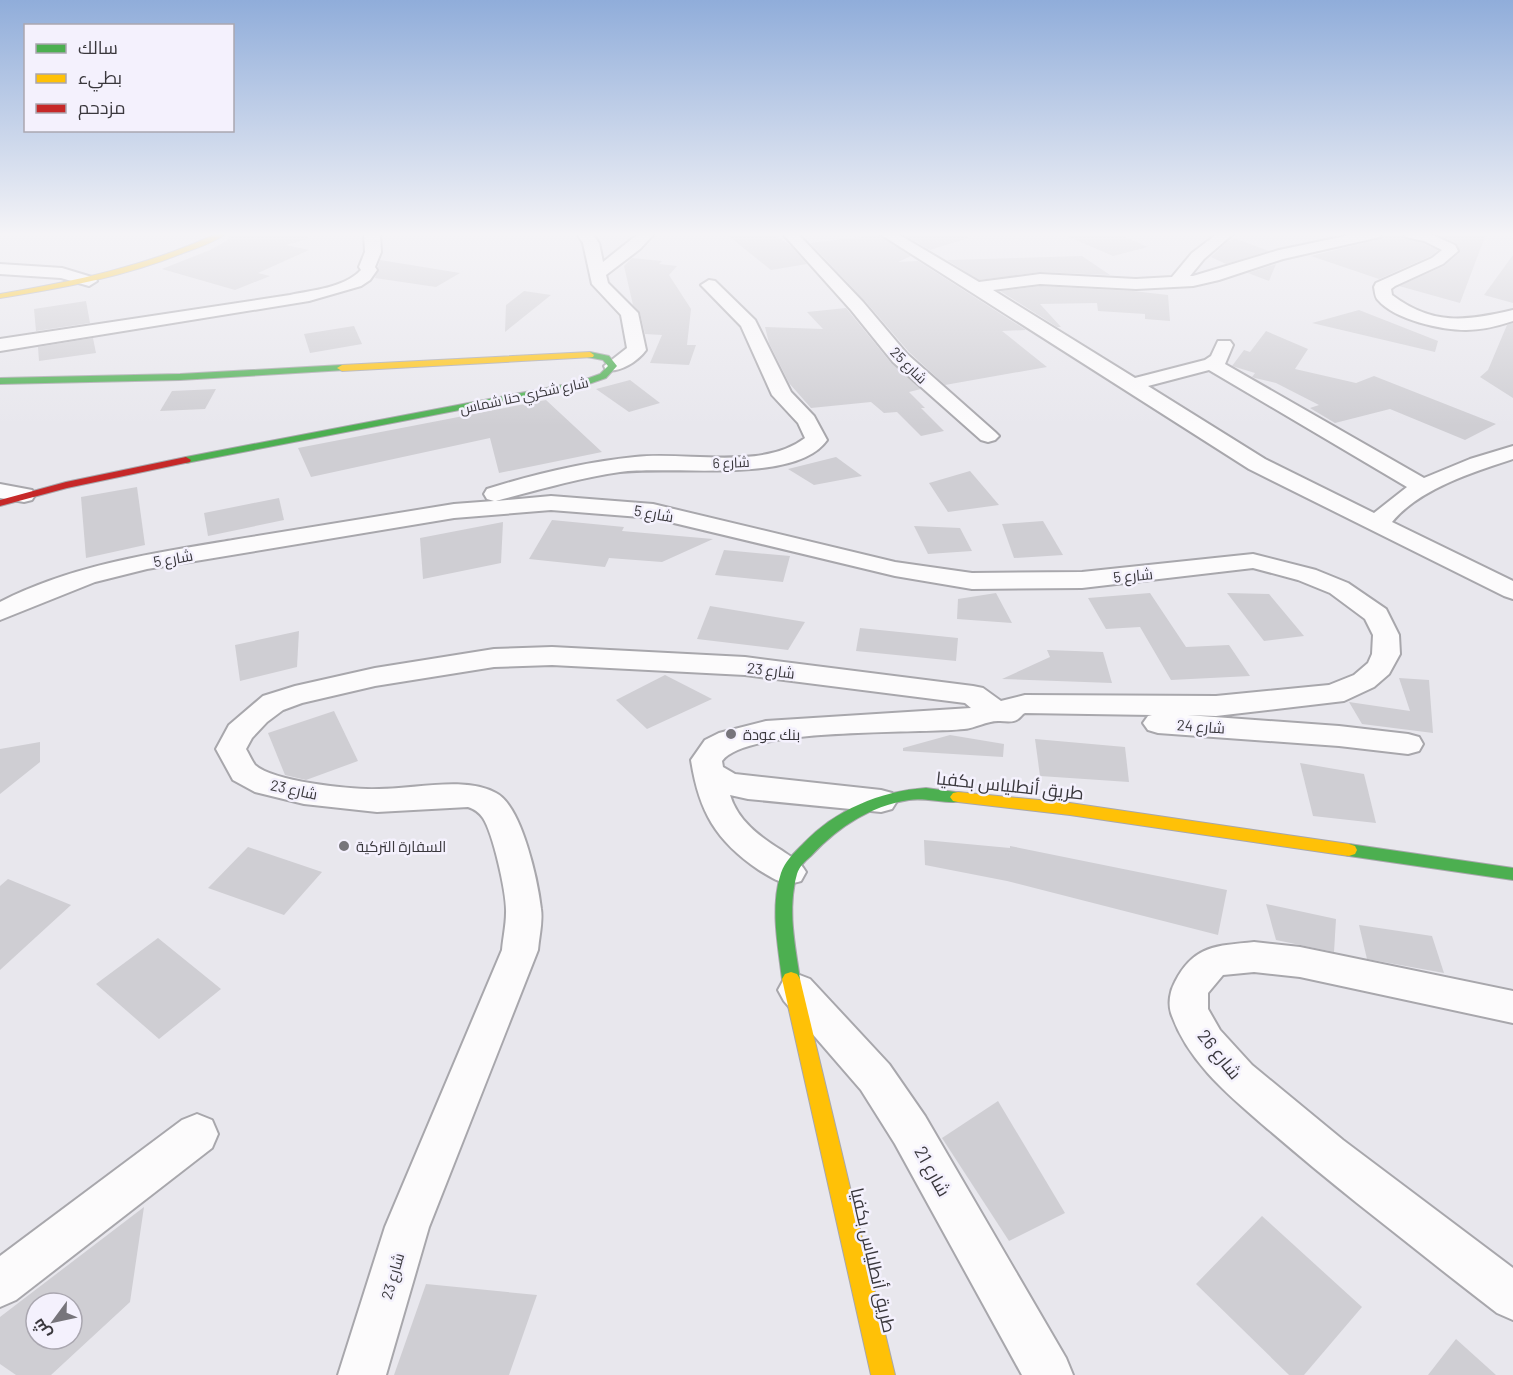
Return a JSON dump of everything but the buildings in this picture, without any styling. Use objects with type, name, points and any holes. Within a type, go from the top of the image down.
[{"type":"main road","name":"شارع شكري حنا شماس","points":[[0,381],[180,377],[385,368],[556,356],[607,361],[610,372],[601,378],[580,384],[203,456],[24,495],[0,503]]},
{"type":"main road","name":"طريق أنطلياس بكفيا","points":[[883,1375],[792,984],[783,913],[789,872],[820,836],[851,814],[881,801],[924,793],[982,798],[1513,874]]},
{"type":"street","points":[[0,345],[297,298]]},
{"type":"street","points":[[607,361],[637,350],[634,342],[636,335],[629,313],[614,298]]},
{"type":"street","name":"شارع 6","points":[[454,511],[502,492],[612,467],[641,463],[771,460],[796,454],[810,447],[816,440],[807,420],[782,395],[748,324],[722,298]]},
{"type":"street","name":"شارع 25","points":[[850,298],[900,358],[988,436]]},
{"type":"street","points":[[994,298],[1257,464],[1513,591]]},
{"type":"street","points":[[1385,298],[1427,319],[1455,324],[1492,323],[1513,315]]},
{"type":"street","points":[[1131,385],[1212,364],[1219,358],[1224,345]]},
{"type":"street","points":[[1212,364],[1425,488]]},
{"type":"street","points":[[1377,525],[1386,512],[1402,500],[1445,476],[1513,452]]},
{"type":"street","points":[[0,491],[24,495]]},
{"type":"street","name":"شارع 5","points":[[0,612],[23,600],[86,577],[147,562],[454,511],[550,503],[654,512],[895,569],[972,581],[1082,580],[1253,561],[1307,575],[1339,588],[1377,615],[1386,636],[1386,654],[1379,668],[1364,681],[1334,694],[1216,706],[1025,704],[994,710],[966,719],[882,722],[748,735],[716,747],[706,760],[708,773]]},
{"type":"street","name":"شارع 23","points":[[362,1375],[407,1227],[520,950],[524,911],[505,830],[496,811],[486,801],[468,796],[377,801],[304,793],[266,784],[244,772],[231,749],[240,732],[273,703],[326,686],[494,658],[552,656],[746,666],[865,680],[974,695],[994,710]]},
{"type":"street","name":"شارع 24","points":[[994,710],[1042,716],[1339,736],[1408,744]]},
{"type":"street","points":[[708,773],[726,783],[748,788],[881,801]]},
{"type":"street","points":[[708,773],[712,794],[723,820],[753,850],[789,872]]},
{"type":"street","name":"شارع 26","points":[[1513,1007],[1300,962],[1254,957],[1215,961],[1197,977],[1189,992],[1189,1011],[1206,1042],[1238,1078],[1328,1154],[1513,1297]]},
{"type":"street","name":"شارع 21","points":[[792,984],[875,1077],[910,1130],[1049,1375]]},
{"type":"street","points":[[0,1284],[197,1134]]},
{"type":"traffic: fast","points":[[186,460],[580,384],[603,376],[613,366],[606,358],[590,355]]},
{"type":"traffic: fast","points":[[0,381],[180,377],[342,368]]},
{"type":"traffic: fast","points":[[791,979],[784,913],[786,887],[790,870],[801,855],[822,835],[848,816],[879,802],[910,794],[934,793],[958,797]]},
{"type":"traffic: fast","points":[[1349,850],[1513,874]]},
{"type":"traffic: slow","points":[[342,368],[590,355]]},
{"type":"traffic: slow","points":[[958,797],[1070,809],[1349,850]]},
{"type":"traffic: slow","points":[[791,979],[883,1375]]},
{"type":"traffic: jam","points":[[0,503],[66,485],[186,460]]},
{"type":"place","name":"بنك عودة","points":[[731,734]]},
{"type":"place","name":"السفارة التركية","points":[[344,846]]}]
